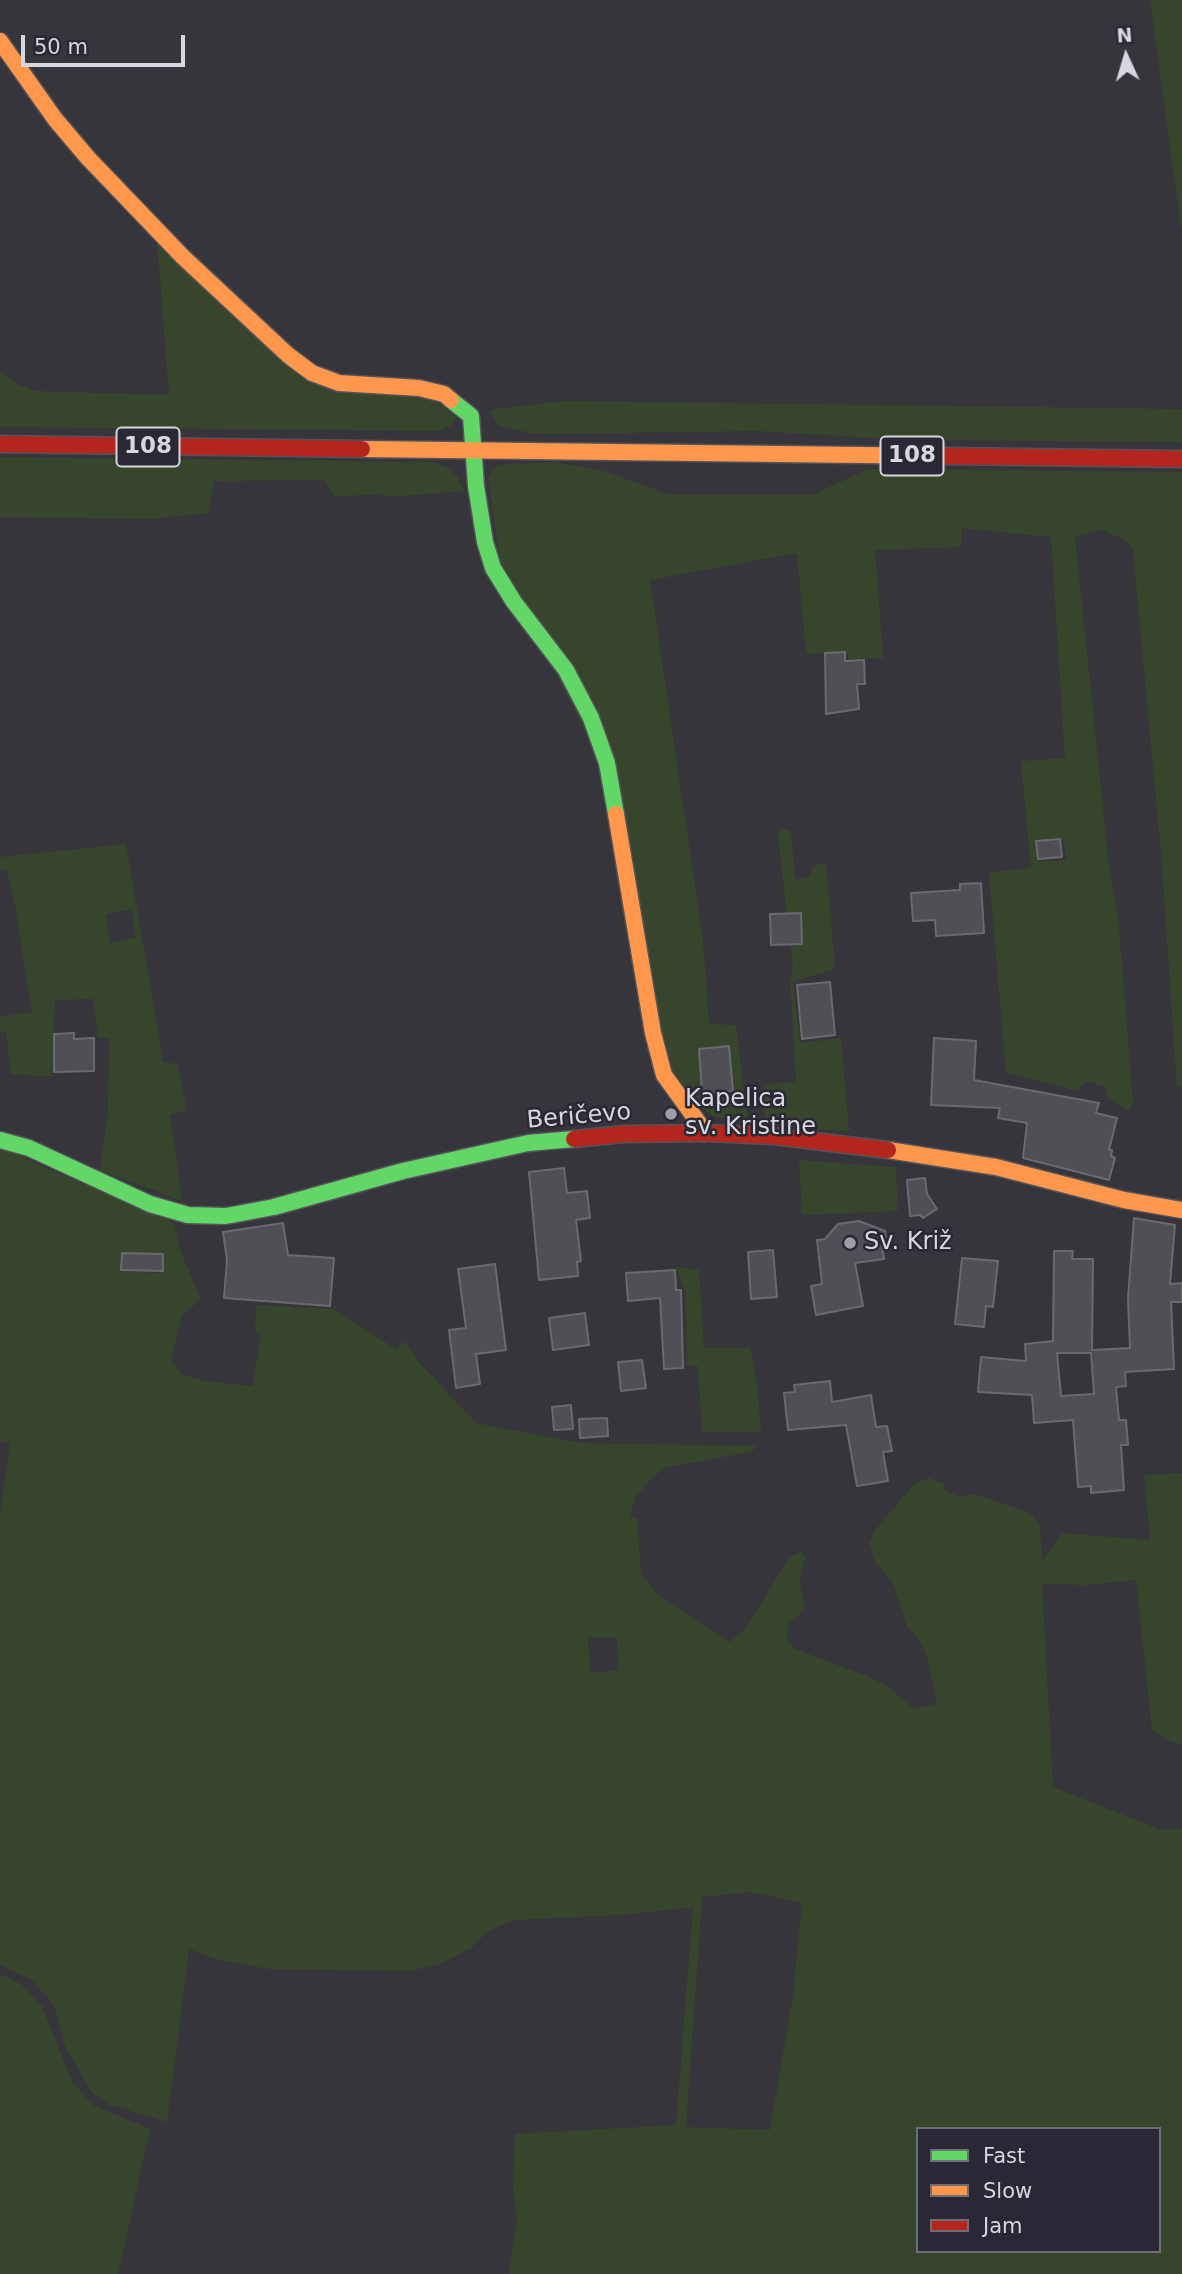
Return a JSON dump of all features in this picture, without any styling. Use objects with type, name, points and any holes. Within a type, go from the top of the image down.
[{"type":"street","points":[[0,41],[55,119],[88,158],[183,257],[288,355],[312,373],[339,383],[419,388],[444,394],[471,415],[476,452],[476,486],[485,542],[493,568],[580,691],[607,762],[653,1033],[664,1074],[706,1133]]},
{"type":"street","name":"108","points":[[0,444],[1182,459]]},
{"type":"street","name":"Beričevo","points":[[0,1140],[29,1149],[150,1204],[188,1215],[226,1216],[274,1207],[403,1171],[528,1143],[624,1133],[774,1136],[914,1153],[996,1167],[1124,1200],[1182,1210]]},
{"type":"green space","points":[[1150,0],[1182,0],[1182,234]]},
{"type":"green space","points":[[157,239],[301,372],[430,397],[456,417],[452,425],[440,431],[0,427],[0,372],[19,385],[35,391],[169,395]]},
{"type":"green space","points":[[565,401],[1182,409],[1182,442],[910,440],[757,431],[552,434],[530,433],[499,425],[490,413],[493,409]]},
{"type":"green space","points":[[0,457],[430,462],[445,466],[456,475],[465,491],[390,497],[375,494],[334,497],[325,480],[214,481],[208,513],[151,519],[0,517]]},
{"type":"green space","points":[[554,462],[604,471],[668,494],[700,495],[812,495],[868,469],[1182,472],[1182,1086],[1177,1089],[1161,853],[1133,551],[1128,541],[1101,530],[1075,537],[1108,857],[1118,917],[1133,1102],[1129,1111],[1107,1098],[1106,1087],[1086,1081],[1077,1091],[1006,1073],[989,872],[1031,868],[1021,761],[1065,758],[1051,537],[961,528],[961,547],[875,550],[883,658],[849,659],[846,651],[806,654],[797,553],[650,580],[703,941],[709,1024],[736,1025],[748,1125],[715,1117],[699,1107],[667,1062],[624,811],[499,557],[488,476],[498,465]],"holes":[[[1064,840],[1066,860],[1040,862],[1038,842]]]},
{"type":"green space","points":[[781,829],[787,829],[791,833],[795,879],[810,877],[813,866],[826,863],[835,969],[793,982],[800,1043],[841,1038],[849,1131],[765,1126],[763,1084],[796,1082],[790,977],[793,969],[778,834]]},
{"type":"green space","points":[[126,844],[163,1062],[177,1064],[187,1110],[170,1115],[182,1201],[100,1170],[108,1112],[109,1039],[98,1037],[93,999],[55,1000],[51,1077],[11,1074],[6,1032],[0,1031],[0,1017],[32,1012],[14,899],[6,870],[0,870],[0,857]],"holes":[[[132,909],[136,938],[110,943],[106,914]]]},
{"type":"green space","points":[[0,1148],[174,1223],[180,1250],[201,1300],[182,1314],[171,1360],[181,1374],[203,1381],[253,1386],[261,1334],[255,1330],[256,1305],[333,1309],[396,1349],[406,1341],[417,1360],[476,1423],[581,1443],[757,1446],[751,1452],[667,1467],[654,1476],[635,1498],[630,1518],[637,1518],[641,1574],[660,1597],[730,1642],[745,1629],[790,1557],[801,1552],[805,1558],[799,1582],[805,1605],[803,1611],[789,1623],[787,1641],[795,1649],[887,1686],[913,1708],[937,1704],[928,1660],[921,1643],[907,1626],[892,1581],[875,1562],[869,1543],[875,1530],[914,1484],[929,1478],[942,1483],[946,1491],[960,1497],[974,1494],[1030,1513],[1040,1526],[1042,1562],[1062,1533],[1150,1540],[1144,1475],[1182,1473],[1182,1745],[1152,1730],[1136,1580],[1088,1585],[1042,1584],[1053,1787],[1159,1829],[1182,1829],[1182,2274],[509,2274],[517,2218],[513,2188],[515,2134],[676,2125],[693,1907],[620,1915],[514,1920],[488,1931],[471,1948],[440,1964],[410,1971],[269,1969],[219,1960],[189,1949],[167,2122],[111,2105],[92,2093],[65,2046],[54,2005],[32,1980],[0,1965],[0,1515],[10,1443],[0,1442]],"holes":[[[124,1253],[162,1253],[164,1273],[124,1272]],[[617,1637],[618,1670],[590,1673],[588,1638]],[[750,1892],[802,1903],[793,1995],[770,2130],[686,2127],[702,1897]]]},
{"type":"green space","points":[[799,1160],[896,1167],[898,1211],[802,1215]]},
{"type":"green space","points":[[676,1267],[699,1270],[704,1348],[750,1348],[757,1384],[761,1432],[702,1432],[698,1366],[687,1365],[685,1292]]},
{"type":"green space","points":[[0,1974],[21,1984],[42,2006],[73,2083],[93,2105],[150,2129],[118,2274],[0,2274]]},
{"type":"building","points":[[845,652],[845,661],[864,660],[865,684],[857,684],[859,709],[826,714],[825,653]]},
{"type":"building","points":[[1060,839],[1062,857],[1038,859],[1036,841]]},
{"type":"building","points":[[981,883],[984,933],[936,936],[935,920],[913,921],[911,893],[960,890],[960,884]]},
{"type":"building","points":[[801,913],[802,944],[771,945],[770,914]]},
{"type":"building","points":[[830,982],[835,1035],[802,1039],[797,985]]},
{"type":"building","points":[[74,1033],[74,1039],[94,1038],[94,1071],[54,1072],[54,1034]]},
{"type":"building","points":[[934,1038],[976,1041],[974,1080],[1099,1103],[1096,1113],[1117,1118],[1109,1150],[1112,1150],[1111,1156],[1115,1158],[1109,1180],[1023,1158],[1027,1123],[998,1118],[1000,1108],[931,1105]]},
{"type":"building","points":[[729,1046],[733,1091],[702,1093],[699,1049]]},
{"type":"building","points":[[564,1168],[567,1193],[587,1191],[590,1218],[576,1220],[581,1261],[577,1262],[578,1276],[539,1280],[529,1172]]},
{"type":"building","points":[[925,1178],[927,1194],[937,1209],[923,1218],[920,1215],[910,1216],[907,1180]]},
{"type":"building","points":[[1134,1218],[1175,1225],[1170,1284],[1182,1283],[1182,1302],[1171,1302],[1174,1369],[1125,1372],[1126,1386],[1116,1387],[1119,1420],[1126,1420],[1128,1445],[1121,1445],[1124,1490],[1091,1493],[1091,1486],[1078,1487],[1073,1420],[1034,1423],[1032,1395],[978,1392],[981,1357],[1026,1361],[1025,1344],[1053,1341],[1054,1251],[1073,1251],[1072,1259],[1093,1259],[1092,1350],[1130,1348],[1128,1298]],"holes":[[[1057,1353],[1091,1353],[1094,1394],[1061,1396]]]},
{"type":"building","points":[[859,1221],[885,1231],[886,1239],[882,1245],[884,1259],[855,1263],[863,1306],[816,1315],[811,1286],[822,1284],[817,1240],[825,1239],[838,1224]]},
{"type":"building","points":[[283,1223],[288,1255],[334,1258],[330,1306],[224,1298],[227,1260],[223,1232]]},
{"type":"building","points":[[773,1250],[777,1297],[751,1299],[748,1252]]},
{"type":"building","points":[[122,1253],[163,1254],[163,1271],[121,1270]]},
{"type":"building","points":[[962,1258],[998,1261],[993,1307],[986,1306],[984,1327],[955,1324]]},
{"type":"building","points":[[495,1264],[506,1350],[476,1354],[480,1384],[456,1388],[449,1330],[466,1328],[458,1269]]},
{"type":"building","points":[[675,1270],[676,1290],[681,1290],[683,1368],[664,1369],[660,1298],[628,1301],[626,1273]]},
{"type":"building","points":[[585,1313],[589,1345],[553,1350],[549,1318]]},
{"type":"building","points":[[642,1360],[646,1388],[621,1391],[618,1362]]},
{"type":"building","points":[[830,1381],[832,1402],[871,1395],[876,1427],[887,1426],[892,1451],[883,1452],[888,1481],[857,1486],[846,1425],[788,1430],[784,1393],[795,1392],[794,1385]]},
{"type":"building","points":[[571,1405],[573,1429],[554,1430],[552,1407]]},
{"type":"building","points":[[607,1418],[608,1436],[580,1438],[579,1419]]},
{"type":"traffic: fast","points":[[451,400],[471,416],[476,486],[485,542],[493,568],[514,602],[566,670],[591,718],[607,763],[616,814]]},
{"type":"traffic: fast","points":[[0,1140],[29,1148],[150,1204],[188,1215],[226,1216],[274,1207],[403,1171],[528,1143],[574,1139]]},
{"type":"traffic: slow","points":[[0,41],[55,119],[88,158],[183,257],[288,355],[312,373],[339,383],[419,388],[444,394],[451,400]]},
{"type":"traffic: slow","points":[[362,449],[945,456]]},
{"type":"traffic: slow","points":[[616,814],[653,1033],[664,1075],[706,1133]]},
{"type":"traffic: slow","points":[[888,1150],[996,1167],[1124,1200],[1182,1210]]},
{"type":"traffic: jam","points":[[0,444],[362,449]]},
{"type":"traffic: jam","points":[[945,456],[1182,459]]},
{"type":"traffic: jam","points":[[574,1139],[624,1134],[706,1133],[774,1136],[888,1150]]},
{"type":"place","name":"Kapelica sv. Kristine","points":[[671,1114]]},
{"type":"place","name":"Sv. Križ","points":[[850,1243]]}]
